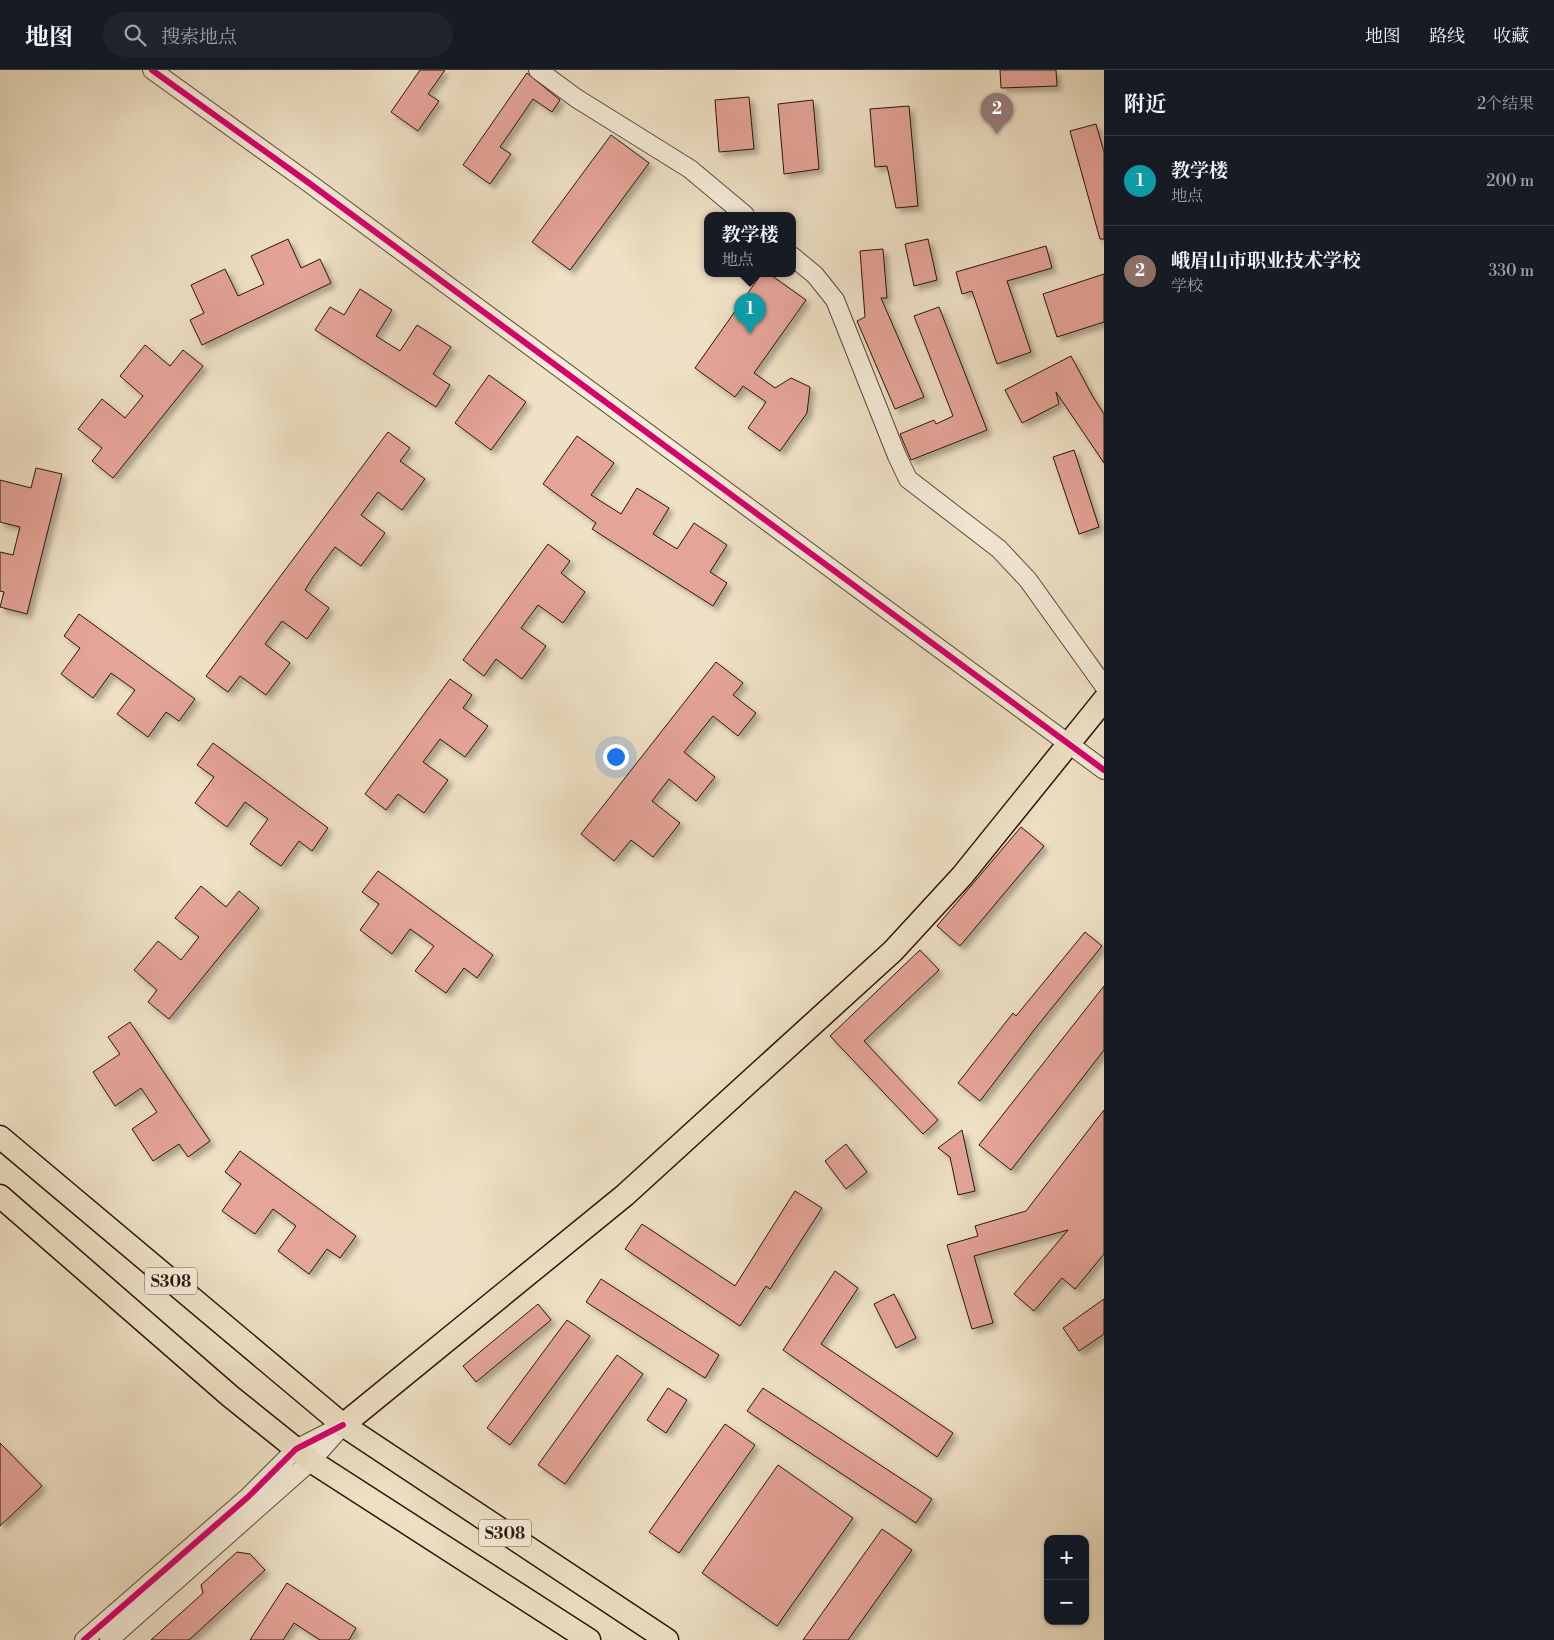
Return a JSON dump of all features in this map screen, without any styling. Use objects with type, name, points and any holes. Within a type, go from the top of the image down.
[{"type":"main road","points":[[343,1425],[625,1195],[893,951],[962,876],[1104,700]]},
{"type":"main road","name":"S308","points":[[0,1137],[343,1425],[667,1640]]},
{"type":"main road","name":"S308","points":[[0,1196],[230,1396],[304,1455],[589,1640]]},
{"type":"street","points":[[152,70],[309,183],[1104,770]]},
{"type":"street","points":[[538,70],[576,98],[690,169],[741,212]]},
{"type":"street","points":[[796,259],[815,275],[835,300],[897,456],[908,479],[999,549],[1028,580],[1104,686]]},
{"type":"street","points":[[84,1640],[248,1496],[343,1425]]},
{"type":"street","points":[[109,1640],[304,1455]]},
{"type":"building","points":[[420,70],[445,70],[428,94],[439,101],[418,131],[391,112]]},
{"type":"building","points":[[1000,70],[1056,70],[1057,86],[1001,88]]},
{"type":"building","points":[[527,73],[560,100],[552,112],[533,99],[500,147],[511,154],[490,184],[463,165]]},
{"type":"building","points":[[749,97],[754,149],[719,152],[715,100]]},
{"type":"building","points":[[813,100],[819,169],[784,174],[778,104]]},
{"type":"building","points":[[909,106],[918,206],[896,208],[887,166],[875,167],[870,109]]},
{"type":"building","points":[[1096,124],[1104,152],[1104,239],[1100,239],[1070,131]]},
{"type":"building","points":[[611,135],[649,163],[570,270],[532,242]]},
{"type":"building","points":[[288,239],[301,268],[320,259],[331,283],[202,345],[190,320],[204,313],[191,285],[225,269],[238,296],[264,284],[251,256]]},
{"type":"building","points":[[928,239],[937,280],[914,286],[905,244]]},
{"type":"building","points":[[1046,246],[1052,268],[1007,281],[1031,352],[997,364],[972,291],[962,294],[956,272]]},
{"type":"building","points":[[883,249],[887,298],[881,298],[924,397],[895,409],[857,321],[865,317],[860,251]]},
{"type":"building","points":[[1104,274],[1104,322],[1057,337],[1043,294]]},
{"type":"building","points":[[759,277],[774,277],[806,300],[754,373],[775,388],[791,378],[810,387],[807,413],[780,451],[748,428],[766,402],[743,386],[735,397],[695,368]]},
{"type":"building","points":[[360,289],[392,310],[376,336],[400,351],[417,325],[451,347],[433,374],[450,385],[436,407],[315,330],[330,307],[344,315]]},
{"type":"building","points":[[939,307],[987,430],[911,460],[900,434],[934,420],[936,424],[953,416],[914,316]]},
{"type":"building","points":[[145,345],[170,366],[183,350],[203,366],[113,478],[92,461],[102,448],[78,429],[102,399],[125,418],[143,396],[120,376]]},
{"type":"building","points":[[1071,356],[1104,414],[1104,463],[1056,392],[1059,404],[1022,423],[1005,390]]},
{"type":"building","points":[[489,375],[526,402],[491,450],[455,423]]},
{"type":"building","points":[[388,432],[410,448],[400,461],[425,479],[402,510],[378,492],[361,515],[385,533],[361,566],[335,547],[305,590],[329,608],[307,639],[282,621],[265,644],[290,663],[266,695],[240,676],[228,692],[206,676]]},
{"type":"building","points":[[577,436],[614,463],[591,495],[621,514],[637,488],[669,508],[653,534],[677,549],[694,523],[727,545],[710,572],[727,583],[713,606],[592,529],[596,523],[543,484]]},
{"type":"building","points":[[1074,450],[1099,527],[1079,534],[1053,457]]},
{"type":"building","points":[[36,468],[62,474],[27,614],[0,607],[4,592],[0,591],[0,552],[13,555],[20,527],[0,522],[0,480],[31,488]]},
{"type":"building","points":[[548,544],[570,561],[561,573],[585,592],[563,623],[538,605],[521,628],[546,646],[522,679],[496,659],[484,676],[463,660]]},
{"type":"building","points":[[79,614],[195,699],[179,721],[166,712],[148,737],[117,714],[135,690],[111,673],[93,698],[61,674],[80,648],[64,636]]},
{"type":"building","points":[[716,662],[743,683],[733,695],[756,713],[738,736],[713,716],[684,752],[715,777],[696,801],[669,779],[652,801],[680,823],[653,857],[631,840],[614,861],[581,834]]},
{"type":"building","points":[[450,679],[472,695],[463,708],[488,726],[465,757],[440,739],[423,762],[448,780],[424,813],[398,794],[386,810],[365,794]]},
{"type":"building","points":[[213,743],[328,828],[312,851],[299,841],[281,866],[250,844],[268,819],[245,802],[227,827],[195,803],[214,777],[197,765]]},
{"type":"building","points":[[1021,827],[1044,846],[960,946],[937,926]]},
{"type":"building","points":[[378,871],[493,955],[477,978],[464,968],[446,993],[415,971],[434,946],[410,929],[392,954],[360,930],[379,904],[362,892]]},
{"type":"building","points":[[201,886],[226,907],[239,891],[259,908],[169,1019],[148,1002],[157,990],[134,970],[158,941],[181,960],[199,937],[175,918]]},
{"type":"building","points":[[1085,932],[1102,946],[980,1101],[958,1083],[1013,1013],[1016,1016]]},
{"type":"building","points":[[920,950],[939,970],[864,1041],[938,1120],[923,1134],[830,1036]]},
{"type":"building","points":[[1104,986],[1104,1050],[1011,1170],[979,1145]]},
{"type":"building","points":[[130,1022],[210,1141],[188,1157],[179,1144],[153,1161],[132,1129],[157,1112],[141,1088],[115,1106],[93,1072],[120,1054],[108,1037]]},
{"type":"building","points":[[1104,1110],[1104,1254],[1075,1289],[1062,1278],[1034,1311],[1014,1294],[1068,1230],[974,1256],[993,1323],[972,1329],[947,1245],[978,1236],[975,1226],[1026,1211]]},
{"type":"building","points":[[962,1130],[975,1191],[958,1195],[950,1157],[938,1148]]},
{"type":"building","points":[[846,1144],[867,1172],[846,1189],[825,1161]]},
{"type":"building","points":[[240,1151],[356,1236],[340,1258],[327,1249],[309,1274],[278,1251],[296,1226],[273,1209],[255,1234],[222,1211],[241,1184],[225,1172]]},
{"type":"building","points":[[795,1191],[822,1208],[770,1289],[766,1286],[740,1326],[625,1249],[642,1224],[735,1286]]},
{"type":"building","points":[[835,1271],[858,1288],[821,1344],[953,1433],[937,1457],[783,1350]]},
{"type":"building","points":[[601,1279],[719,1355],[705,1378],[586,1302]]},
{"type":"building","points":[[894,1294],[916,1338],[896,1348],[874,1304]]},
{"type":"building","points":[[1104,1299],[1104,1334],[1079,1351],[1063,1328]]},
{"type":"building","points":[[538,1304],[551,1320],[476,1382],[463,1366]]},
{"type":"building","points":[[567,1320],[590,1336],[510,1445],[487,1428]]},
{"type":"building","points":[[617,1355],[643,1374],[565,1484],[538,1465]]},
{"type":"building","points":[[668,1388],[687,1400],[666,1433],[647,1420]]},
{"type":"building","points":[[763,1388],[932,1499],[916,1523],[747,1411]]},
{"type":"building","points":[[725,1424],[755,1445],[679,1553],[649,1532]]},
{"type":"building","points":[[0,1443],[42,1486],[0,1526]]},
{"type":"building","points":[[778,1465],[853,1518],[777,1626],[702,1573]]},
{"type":"building","points":[[882,1529],[912,1550],[848,1640],[803,1640]]},
{"type":"building","points":[[237,1552],[250,1554],[265,1570],[189,1640],[151,1640],[203,1593],[201,1585]]},
{"type":"building","points":[[287,1583],[356,1628],[349,1640],[320,1640],[294,1623],[283,1640],[250,1640]]},
{"type":"cycle path","points":[[152,70],[309,183],[1104,770]]},
{"type":"cycle path","points":[[84,1640],[248,1497],[296,1449],[343,1425]]},
{"type":"place","name":"峨眉山市职业技术学校","points":[[997,134]]},
{"type":"place","name":"教学楼","points":[[750,334]]}]
